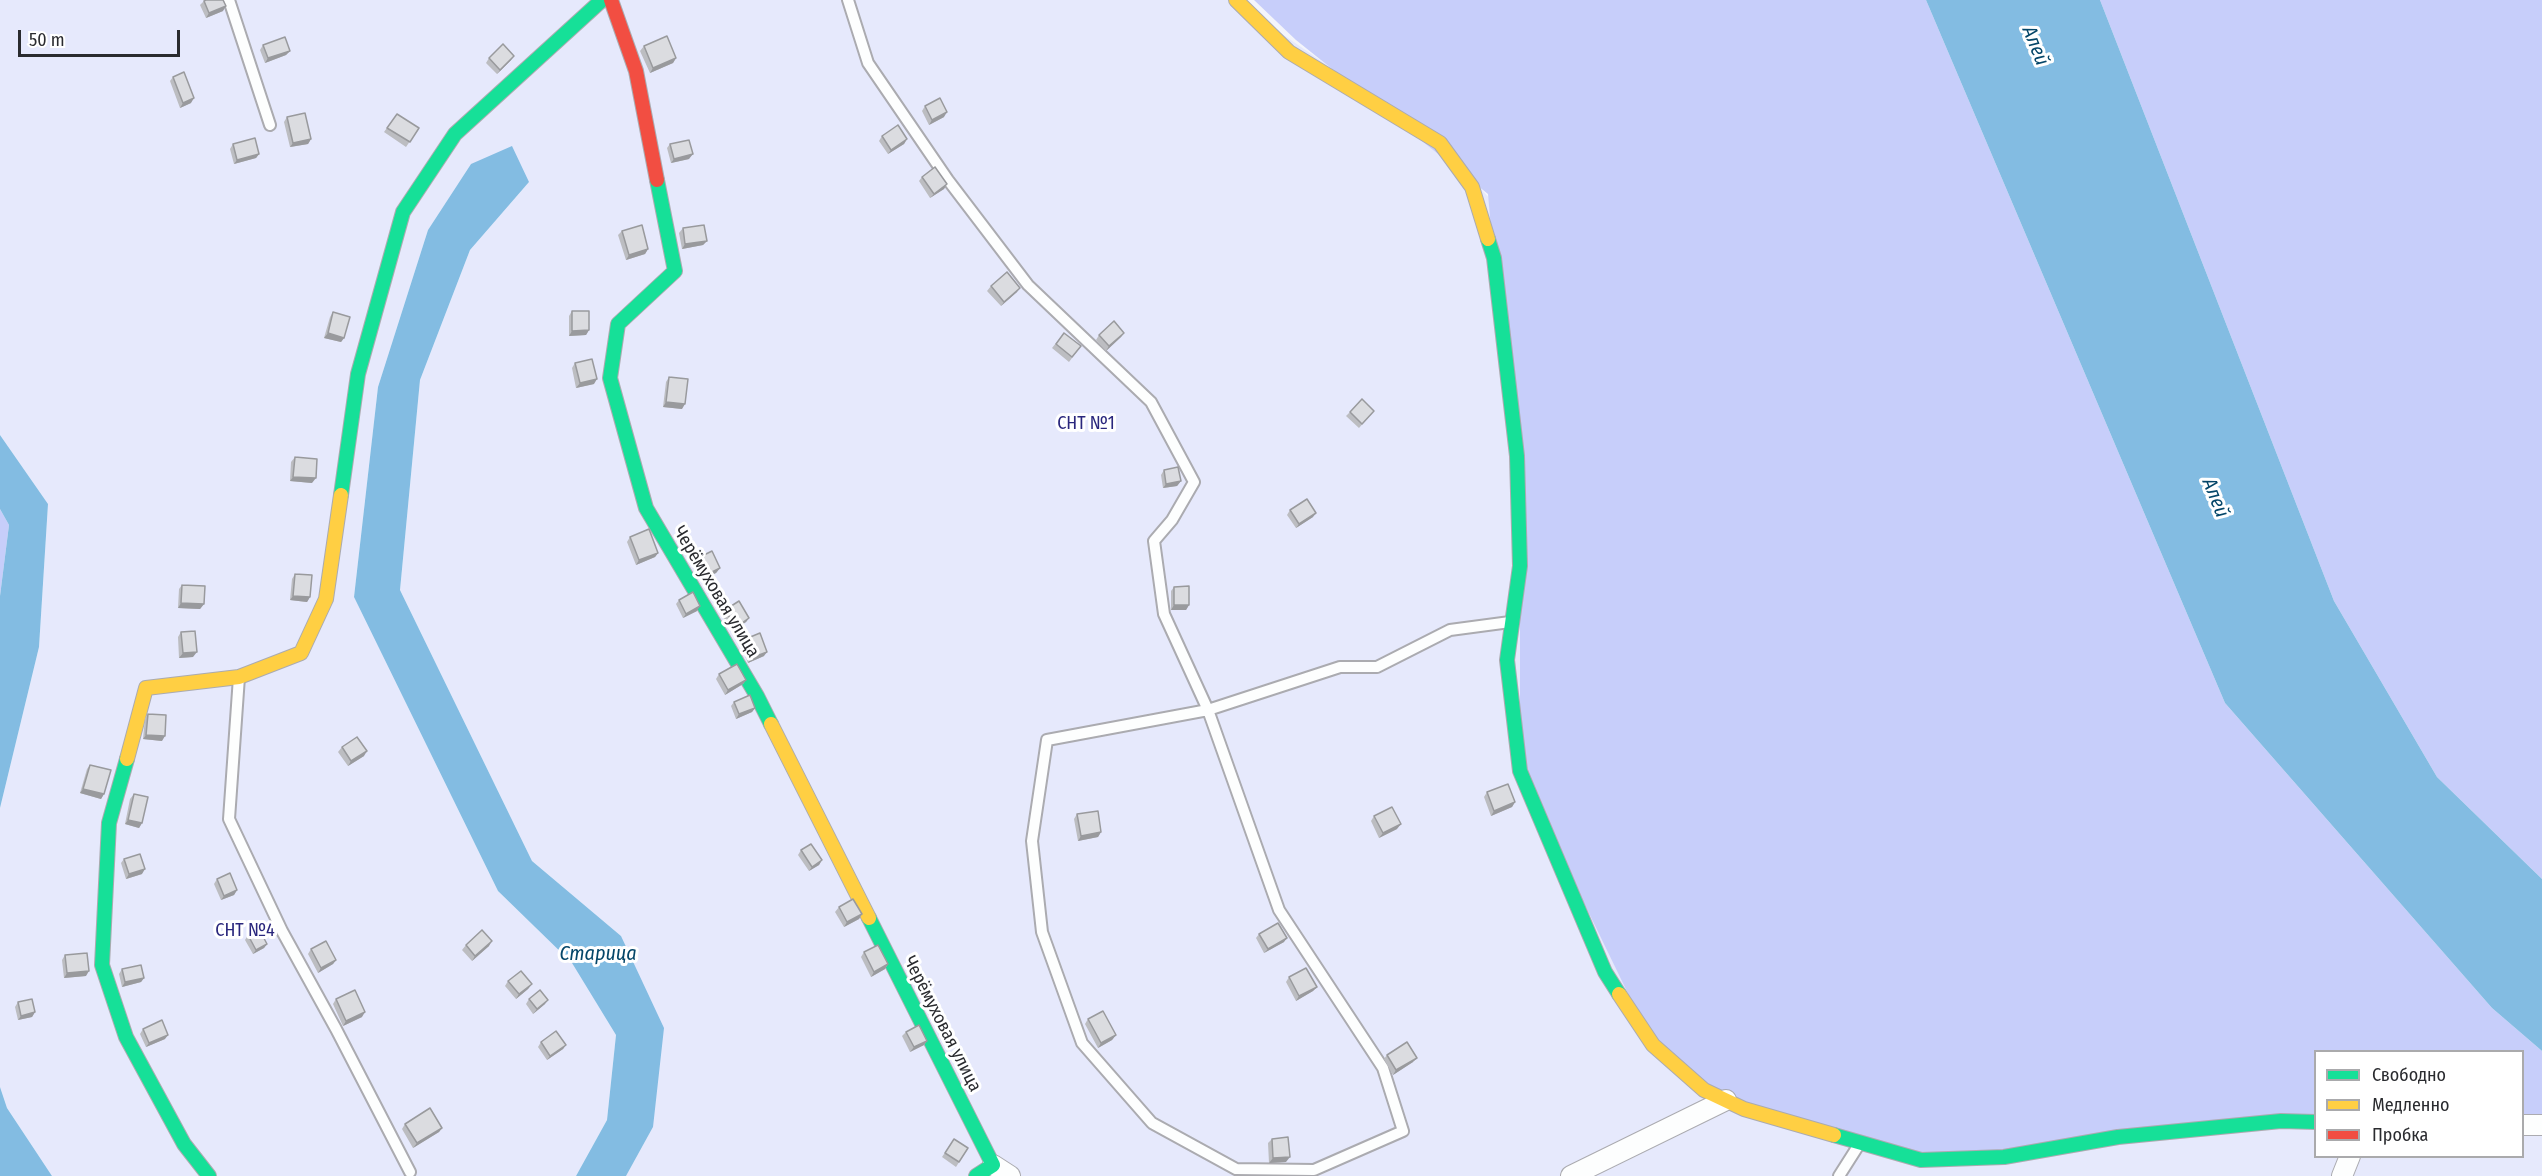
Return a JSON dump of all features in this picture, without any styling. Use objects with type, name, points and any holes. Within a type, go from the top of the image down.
[{"type":"street","points":[[209,1176],[184,1144],[126,1037],[102,965],[109,823],[146,688],[239,677],[301,653],[326,599],[358,374],[403,212],[455,134],[602,0]]},
{"type":"street","name":"Черёмуховая улица","points":[[611,0],[636,71],[675,271],[618,324],[610,378],[646,508],[757,696],[984,1171]]},
{"type":"street","points":[[1236,0],[1289,52],[1440,143],[1472,187],[1494,258],[1518,456],[1520,566],[1507,660],[1520,771],[1605,972],[1653,1045],[1704,1089],[1744,1109],[1921,1160],[2004,1157],[2118,1137],[2282,1121],[2314,1122]]},
{"type":"street","points":[[1571,1176],[1726,1100]]},
{"type":"street","points":[[2524,1125],[2542,1125]]},
{"type":"street","points":[[2342,1176],[2349,1158]]},
{"type":"street","points":[[984,1171],[1010,1176]]},
{"type":"lane","points":[[229,0],[270,125]]},
{"type":"lane","points":[[848,0],[868,63],[948,180],[1028,285],[1151,402],[1194,482],[1172,520],[1154,541],[1164,614],[1208,710],[1279,910],[1383,1068],[1402,1131],[1314,1170],[1236,1168],[1152,1123],[1082,1043],[1042,932],[1032,842],[1047,740],[1208,710],[1340,667],[1377,667],[1450,630],[1512,622]]},
{"type":"lane","points":[[239,677],[229,819],[282,931],[410,1172]]},
{"type":"lane","points":[[1839,1176],[1861,1143]]},
{"type":"green space","points":[[0,0],[1233,0],[1440,143],[2314,1121],[2314,1158],[2524,1158],[2524,1125],[2542,1125],[2542,1176],[626,1176],[653,1127],[621,936],[532,861],[400,590],[420,380],[470,250],[529,182],[471,164],[428,230],[378,387],[354,597],[498,891],[572,963],[616,1035],[607,1120],[576,1176],[52,1176],[7,1108],[0,1087],[0,808],[39,647],[48,504],[0,435]]},
{"type":"shaded area","points":[[1254,0],[1926,0],[2225,703],[2492,1008],[2542,1051],[2542,1125],[2524,1125],[2524,1050],[2314,1050],[2314,1122],[1921,1160],[1744,1109],[1653,1045],[1520,771],[1520,566],[1488,194],[1296,40]]},
{"type":"shaded area","points":[[2100,0],[2542,0],[2542,879],[2437,777],[2334,601]]},
{"type":"shaded area","points":[[0,509],[9,525],[0,596]]},
{"type":"water","name":"Алей","points":[[1926,0],[2100,0],[2334,601],[2437,777],[2542,879],[2542,1051],[2492,1008],[2225,703]]},
{"type":"water","name":"Старица","points":[[512,146],[529,182],[470,250],[420,380],[400,590],[532,861],[621,936],[664,1028],[653,1127],[626,1176],[576,1176],[607,1120],[616,1035],[572,963],[498,891],[354,597],[378,387],[428,230],[471,164]]},
{"type":"water","points":[[0,435],[48,504],[39,647],[0,808],[0,596],[9,525],[0,509]]},
{"type":"water","points":[[0,1087],[7,1108],[52,1176],[0,1176]]},
{"type":"building","points":[[223,0],[226,6],[209,13],[204,1]]},
{"type":"building","points":[[667,36],[676,58],[653,68],[644,46]]},
{"type":"building","points":[[285,37],[290,51],[268,58],[263,45]]},
{"type":"building","points":[[503,44],[514,56],[500,70],[489,58]]},
{"type":"building","points":[[184,72],[194,98],[183,103],[173,77]]},
{"type":"building","points":[[940,98],[947,112],[932,120],[925,106]]},
{"type":"building","points":[[305,113],[311,139],[293,143],[287,117]]},
{"type":"building","points":[[397,114],[419,128],[410,142],[387,128]]},
{"type":"building","points":[[898,125],[907,139],[891,150],[882,136]]},
{"type":"building","points":[[255,138],[259,154],[237,160],[233,144]]},
{"type":"building","points":[[689,140],[693,154],[674,159],[670,144]]},
{"type":"building","points":[[935,167],[947,184],[934,194],[922,177]]},
{"type":"building","points":[[642,225],[648,249],[629,255],[622,231]]},
{"type":"building","points":[[704,225],[707,241],[685,244],[683,228]]},
{"type":"building","points":[[1007,272],[1020,288],[1004,302],[991,286]]},
{"type":"building","points":[[572,311],[589,311],[589,330],[572,331]]},
{"type":"building","points":[[333,312],[350,317],[344,338],[328,333]]},
{"type":"building","points":[[1114,321],[1124,333],[1109,346],[1099,335]]},
{"type":"building","points":[[1064,333],[1081,346],[1072,357],[1056,344]]},
{"type":"building","points":[[592,359],[597,379],[580,383],[575,363]]},
{"type":"building","points":[[669,377],[688,379],[685,404],[666,402]]},
{"type":"building","points":[[1362,399],[1374,411],[1362,424],[1350,412]]},
{"type":"building","points":[[295,457],[317,459],[316,478],[293,477]]},
{"type":"building","points":[[1178,467],[1181,481],[1166,484],[1164,470]]},
{"type":"building","points":[[1307,499],[1316,513],[1299,524],[1290,510]]},
{"type":"building","points":[[649,529],[658,553],[639,560],[630,537]]},
{"type":"building","points":[[712,551],[720,568],[704,576],[696,559]]},
{"type":"building","points":[[295,574],[312,575],[310,597],[293,596]]},
{"type":"building","points":[[182,585],[205,586],[204,604],[181,603]]},
{"type":"building","points":[[1189,586],[1189,605],[1174,605],[1174,587]]},
{"type":"building","points":[[693,592],[700,606],[686,614],[679,600]]},
{"type":"building","points":[[739,601],[749,618],[736,627],[725,610]]},
{"type":"building","points":[[195,631],[197,652],[183,653],[181,632]]},
{"type":"building","points":[[760,633],[767,652],[751,658],[743,640]]},
{"type":"building","points":[[737,664],[746,680],[728,690],[719,674]]},
{"type":"building","points":[[750,695],[755,708],[739,714],[734,702]]},
{"type":"building","points":[[148,714],[166,715],[165,736],[146,735]]},
{"type":"building","points":[[357,737],[367,751],[351,761],[342,747]]},
{"type":"building","points":[[90,765],[111,770],[104,794],[83,789]]},
{"type":"building","points":[[1508,784],[1515,802],[1494,811],[1487,792]]},
{"type":"building","points":[[134,794],[148,797],[142,823],[128,820]]},
{"type":"building","points":[[1392,807],[1401,824],[1383,833],[1374,816]]},
{"type":"building","points":[[1098,811],[1101,832],[1081,836],[1077,814]]},
{"type":"building","points":[[811,844],[822,860],[812,867],[801,850]]},
{"type":"building","points":[[140,854],[145,869],[129,874],[124,859]]},
{"type":"building","points":[[230,873],[237,890],[224,896],[217,879]]},
{"type":"building","points":[[853,899],[862,914],[847,922],[839,907]]},
{"type":"building","points":[[1278,923],[1287,938],[1268,949],[1259,934]]},
{"type":"building","points":[[259,929],[267,944],[256,950],[248,935]]},
{"type":"building","points":[[482,930],[492,941],[475,956],[466,945]]},
{"type":"building","points":[[326,941],[336,960],[321,968],[311,949]]},
{"type":"building","points":[[878,945],[888,964],[874,972],[864,952]]},
{"type":"building","points":[[87,953],[89,971],[67,973],[65,955]]},
{"type":"building","points":[[141,965],[144,978],[125,982],[122,969]]},
{"type":"building","points":[[1306,968],[1317,987],[1299,996],[1289,977]]},
{"type":"building","points":[[521,971],[532,984],[519,994],[508,981]]},
{"type":"building","points":[[355,990],[365,1012],[346,1021],[336,999]]},
{"type":"building","points":[[540,990],[548,1000],[537,1009],[529,999]]},
{"type":"building","points":[[32,999],[35,1012],[21,1016],[18,1002]]},
{"type":"building","points":[[1103,1011],[1116,1035],[1101,1043],[1088,1019]]},
{"type":"building","points":[[162,1020],[168,1035],[149,1043],[143,1029]]},
{"type":"building","points":[[919,1025],[927,1041],[914,1047],[906,1032]]},
{"type":"building","points":[[556,1031],[566,1045],[550,1056],[541,1042]]},
{"type":"building","points":[[1407,1042],[1417,1058],[1396,1070],[1387,1055]]},
{"type":"building","points":[[430,1108],[442,1128],[417,1143],[405,1124]]},
{"type":"building","points":[[1288,1137],[1290,1157],[1273,1158],[1272,1139]]},
{"type":"building","points":[[954,1139],[968,1148],[959,1162],[945,1153]]},
{"type":"traffic: fast","points":[[341,495],[358,374],[403,212],[455,134],[602,0]]},
{"type":"traffic: fast","points":[[657,180],[675,271],[618,324],[610,378],[646,508],[757,696],[771,724]]},
{"type":"traffic: fast","points":[[1488,239],[1494,258],[1517,456],[1520,566],[1507,660],[1520,771],[1605,972],[1619,994]]},
{"type":"traffic: fast","points":[[127,759],[109,823],[102,965],[126,1037],[184,1144],[209,1176]]},
{"type":"traffic: fast","points":[[869,918],[993,1165],[976,1176]]},
{"type":"traffic: fast","points":[[1834,1135],[1921,1160],[2004,1157],[2118,1137],[2281,1121],[2314,1122]]},
{"type":"traffic: slow","points":[[1236,0],[1289,52],[1440,143],[1472,187],[1488,239]]},
{"type":"traffic: slow","points":[[127,759],[146,688],[239,677],[301,653],[326,599],[341,495]]},
{"type":"traffic: slow","points":[[771,724],[869,918]]},
{"type":"traffic: slow","points":[[1619,994],[1653,1045],[1704,1090],[1744,1109],[1834,1135]]},
{"type":"traffic: jam","points":[[611,0],[636,71],[657,180]]},
{"type":"park label","name":"СНТ №1","points":[[1086,424]]},
{"type":"park label","name":"СНТ №4","points":[[245,931]]}]
